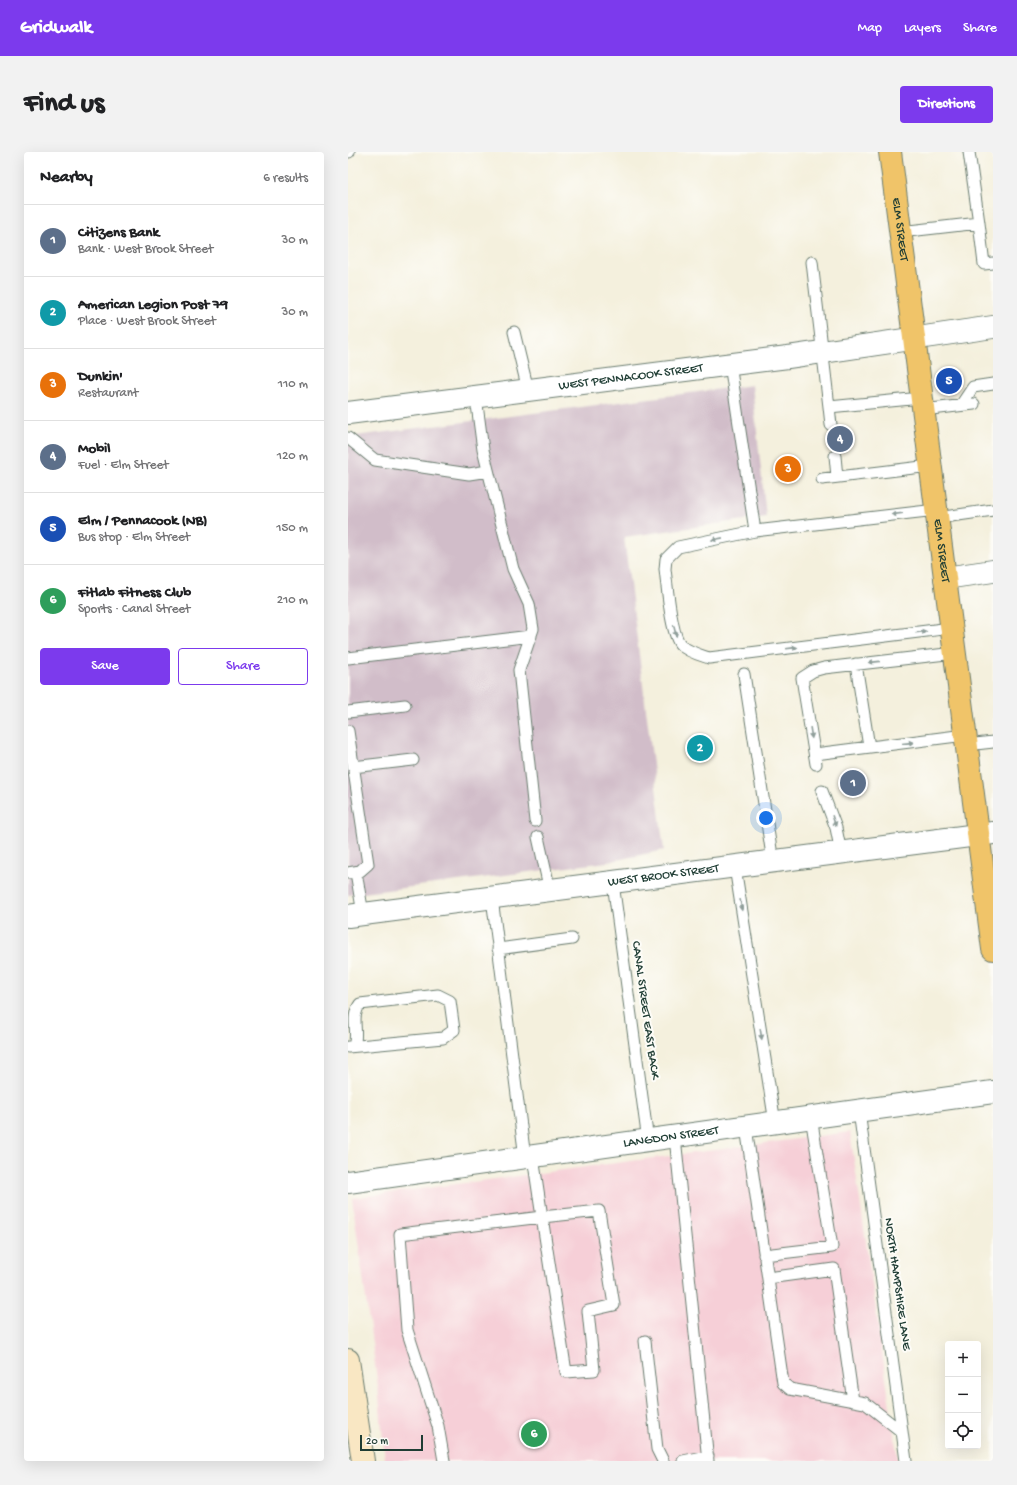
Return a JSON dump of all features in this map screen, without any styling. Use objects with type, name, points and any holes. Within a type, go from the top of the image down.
[{"type":"main road","name":"ELM STREET","points":[[890,152],[966,740],[986,834],[992,936]]},
{"type":"street","name":"WEST PENNACOOK STREET","points":[[348,413],[822,352],[993,327]]},
{"type":"street","points":[[945,578],[993,571]]},
{"type":"street","name":"WEST BROOK STREET","points":[[356,915],[986,834]]},
{"type":"street","name":"LANGDON STREET","points":[[348,1182],[993,1092]]},
{"type":"street","points":[[348,1360],[363,1461]]},
{"type":"lane","points":[[969,152],[984,264],[993,263]]},
{"type":"lane","points":[[900,232],[979,223]]},
{"type":"lane","points":[[812,262],[831,425]]},
{"type":"lane","points":[[514,332],[528,390]]},
{"type":"lane","points":[[730,364],[755,531]]},
{"type":"lane","points":[[961,406],[973,386],[993,384]]},
{"type":"lane","points":[[476,397],[483,450],[488,471],[513,569],[529,604],[534,629],[519,670],[535,821]]},
{"type":"lane","points":[[829,406],[922,404],[961,406],[974,404]]},
{"type":"lane","points":[[348,438],[375,460],[469,474],[488,471]]},
{"type":"lane","points":[[835,456],[837,477]]},
{"type":"lane","points":[[822,479],[930,466]]},
{"type":"lane","points":[[951,628],[709,658],[694,653],[680,645],[674,634],[665,569],[666,559],[678,547],[755,531],[993,510]]},
{"type":"lane","points":[[348,658],[531,636]]},
{"type":"lane","points":[[955,653],[824,668],[813,671],[802,678],[815,759],[869,747],[966,740],[993,742]]},
{"type":"lane","points":[[856,664],[869,747]]},
{"type":"lane","points":[[744,674],[773,862]]},
{"type":"lane","points":[[348,712],[405,705]]},
{"type":"lane","points":[[348,731],[368,864],[360,871],[352,872],[356,915]]},
{"type":"lane","points":[[353,767],[413,760]]},
{"type":"lane","points":[[822,791],[836,828],[841,853]]},
{"type":"lane","points":[[538,838],[550,891]]},
{"type":"lane","points":[[735,867],[775,1123]]},
{"type":"lane","name":"CANAL STREET EAST BACK","points":[[613,883],[648,1141]]},
{"type":"lane","points":[[444,1461],[438,1426],[407,1330],[400,1234],[542,1216],[599,1211],[614,1305],[588,1311],[594,1370],[566,1372],[542,1216],[529,1157],[492,898]]},
{"type":"lane","points":[[498,948],[572,939]]},
{"type":"lane","points":[[438,995],[450,1001],[454,1030],[443,1038],[351,1047],[356,1040],[355,1011],[360,1004],[438,995]]},
{"type":"lane","name":"NORTH HAMPSHIRE LANE","points":[[859,1111],[906,1461]]},
{"type":"lane","points":[[764,1255],[832,1247],[811,1117]]},
{"type":"lane","points":[[746,1127],[783,1383],[790,1389],[865,1403],[902,1432]]},
{"type":"lane","points":[[675,1137],[708,1458],[683,1461]]},
{"type":"lane","points":[[768,1278],[834,1269],[853,1401]]},
{"type":"lane","points":[[644,1341],[657,1449],[663,1461]]},
{"type":"shaded area","points":[[752,385],[766,517],[624,537],[664,850],[607,862],[348,895],[348,437]]},
{"type":"shaded area","points":[[850,1132],[898,1461],[385,1461],[378,1386],[352,1198]]},
{"type":"place","name":"Elm / Pennacook (NB)","points":[[949,381]]},
{"type":"place","name":"Mobil","points":[[840,439]]},
{"type":"place","name":"Dunkin'","points":[[788,469]]},
{"type":"place","name":"American Legion Post 79","points":[[700,748]]},
{"type":"place","name":"Citizens Bank","points":[[853,783]]},
{"type":"place","name":"Fitlab Fitness Club","points":[[534,1434]]}]
